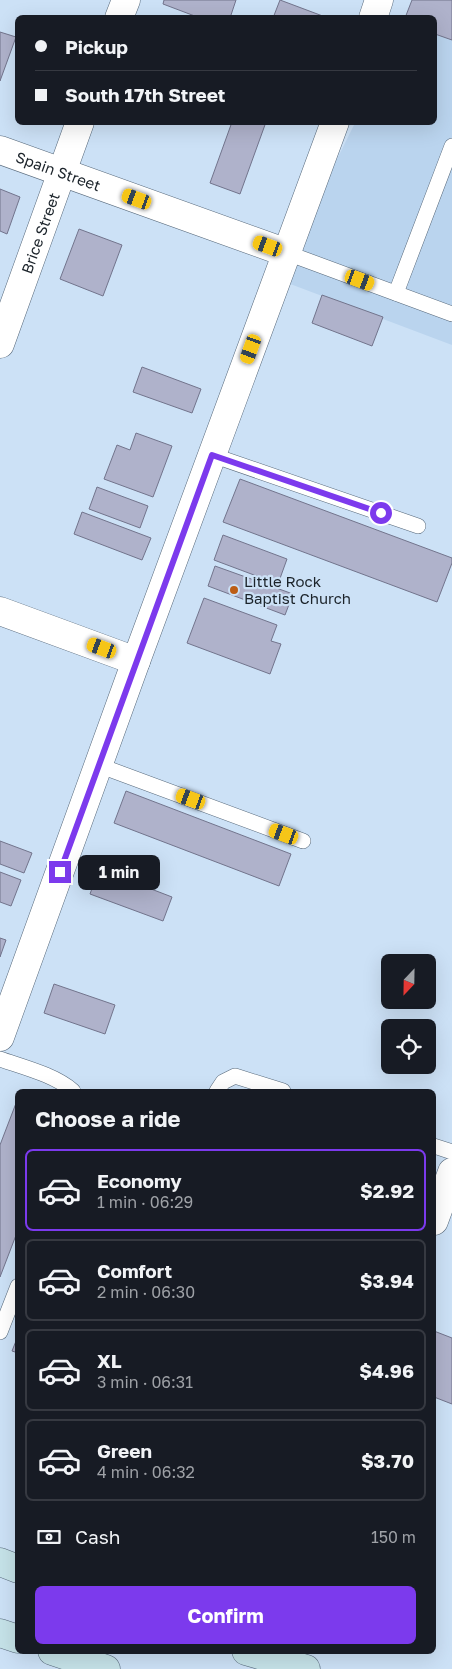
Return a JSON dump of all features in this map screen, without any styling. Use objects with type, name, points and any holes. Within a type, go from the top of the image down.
[{"type":"street","points":[[120,15],[126,0]]},
{"type":"street","points":[[374,15],[380,0]]},
{"type":"street","name":"Brice Street","points":[[0,344],[79,125]]},
{"type":"street","points":[[0,1038],[98,764],[333,125]]},
{"type":"street","name":"Spain Street","points":[[0,150],[287,253]]},
{"type":"street","points":[[0,612],[136,660]]},
{"type":"street","points":[[436,1216],[452,1172]]},
{"type":"street","points":[[0,1562],[15,1567]]},
{"type":"street","points":[[0,1633],[15,1638]]},
{"type":"street","points":[[61,1654],[106,1669]]},
{"type":"street","points":[[259,1657],[306,1669]]},
{"type":"lane","points":[[396,293],[452,146]]},
{"type":"lane","points":[[287,253],[452,314]]},
{"type":"lane","points":[[212,455],[418,526]]},
{"type":"lane","points":[[98,764],[303,841]]},
{"type":"lane","points":[[0,1059],[42,1074],[71,1089]]},
{"type":"lane","points":[[218,1089],[223,1082],[235,1076],[277,1089]]},
{"type":"lane","points":[[436,1147],[452,1152]]},
{"type":"lane","points":[[0,1332],[15,1294]]},
{"type":"shaded area","points":[[452,0],[452,345],[277,279],[354,125],[437,125],[437,16]]},
{"type":"building","points":[[164,0],[236,0],[231,15],[192,15],[163,4]]},
{"type":"building","points":[[280,0],[320,15],[274,15]]},
{"type":"building","points":[[412,0],[452,0],[452,40],[437,35],[437,15],[406,15]]},
{"type":"building","points":[[0,32],[15,37],[15,40],[0,81]]},
{"type":"building","points":[[231,125],[265,125],[240,194],[210,183]]},
{"type":"building","points":[[0,189],[20,197],[7,234],[0,231]]},
{"type":"building","points":[[79,229],[122,245],[103,296],[60,279]]},
{"type":"building","points":[[322,295],[383,317],[372,346],[312,323]]},
{"type":"building","points":[[142,367],[201,389],[192,413],[133,392]]},
{"type":"building","points":[[136,433],[172,446],[153,497],[104,479],[117,445],[130,450]]},
{"type":"building","points":[[240,479],[452,558],[452,563],[437,602],[223,522]]},
{"type":"building","points":[[97,487],[148,506],[140,528],[89,509]]},
{"type":"building","points":[[82,512],[151,538],[142,560],[74,534]]},
{"type":"building","points":[[223,535],[287,559],[278,584],[214,560]]},
{"type":"building","points":[[215,566],[293,594],[285,615],[208,586]]},
{"type":"building","points":[[204,598],[277,625],[271,641],[281,644],[270,674],[187,643]]},
{"type":"building","points":[[126,791],[291,854],[279,886],[114,823]]},
{"type":"building","points":[[0,841],[32,853],[24,873],[0,864]]},
{"type":"building","points":[[99,869],[172,897],[163,921],[90,894]]},
{"type":"building","points":[[0,872],[21,880],[11,906],[0,902]]},
{"type":"building","points":[[0,938],[6,940],[0,957]]},
{"type":"building","points":[[54,984],[115,1005],[105,1034],[44,1013]]},
{"type":"building","points":[[15,1106],[15,1238],[0,1277],[0,1145]]},
{"type":"building","points":[[436,1332],[452,1338],[452,1404],[436,1398]]},
{"type":"place","name":"Little Rock Baptist Church","points":[[234,590]]},
{"type":"route","points":[[60,872],[212,455],[381,513]]}]
